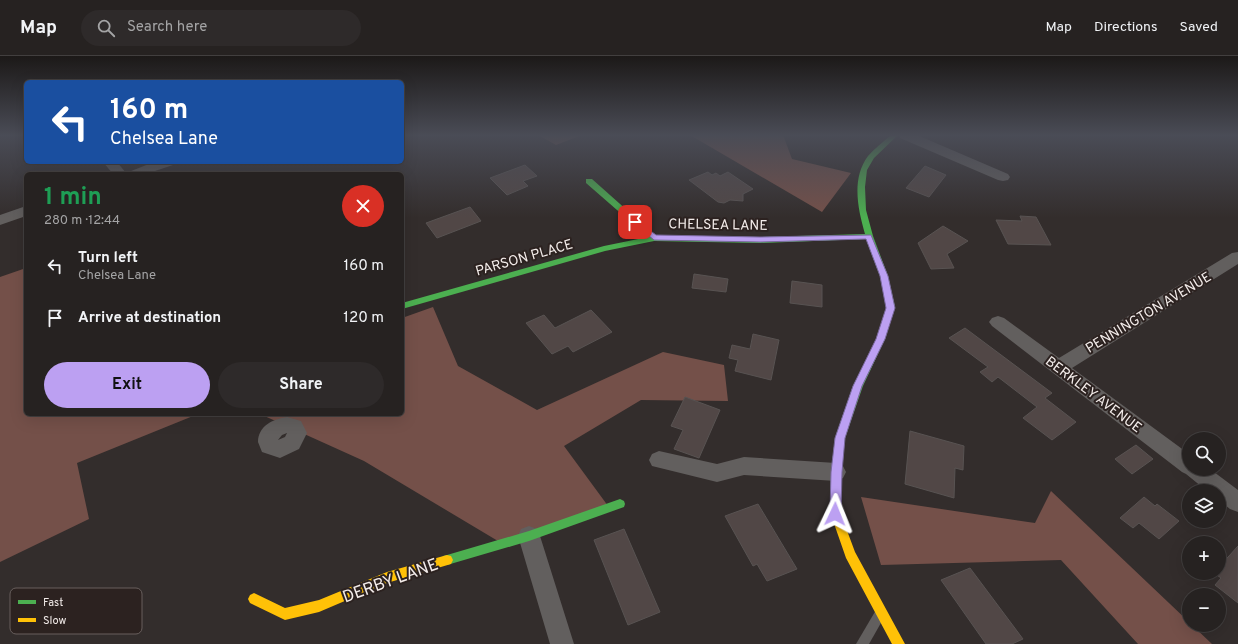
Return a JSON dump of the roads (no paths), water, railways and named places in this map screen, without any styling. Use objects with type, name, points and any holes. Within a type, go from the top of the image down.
[{"type":"street","points":[[867,162],[864,170],[861,187],[862,210],[869,236],[884,276],[891,308],[881,339],[858,386],[840,438],[836,472],[835,514],[850,554],[899,644]]},
{"type":"street","points":[[968,162],[1003,178]]},
{"type":"street","points":[[112,164],[118,172]]},
{"type":"street","points":[[138,172],[162,164]]},
{"type":"street","name":"CHELSEA LANE","points":[[588,181],[654,238],[760,240],[869,236]]},
{"type":"street","points":[[0,220],[24,211]]},
{"type":"street","name":"PARSON PLACE","points":[[404,305],[604,249],[654,238]]},
{"type":"street","name":"PENNINGTON AVENUE","points":[[1058,367],[1238,257]]},
{"type":"street","name":"BERKLEY AVENUE","points":[[998,322],[1182,461]]},
{"type":"street","points":[[659,460],[717,473],[744,466],[836,472]]},
{"type":"street","points":[[1203,476],[1238,502]]},
{"type":"street","name":"DERBY LANE","points":[[254,599],[285,614],[319,606],[387,578],[529,536],[620,504]]},
{"type":"street","points":[[529,536],[562,644]]},
{"type":"lane","points":[[862,644],[881,611]]}]
